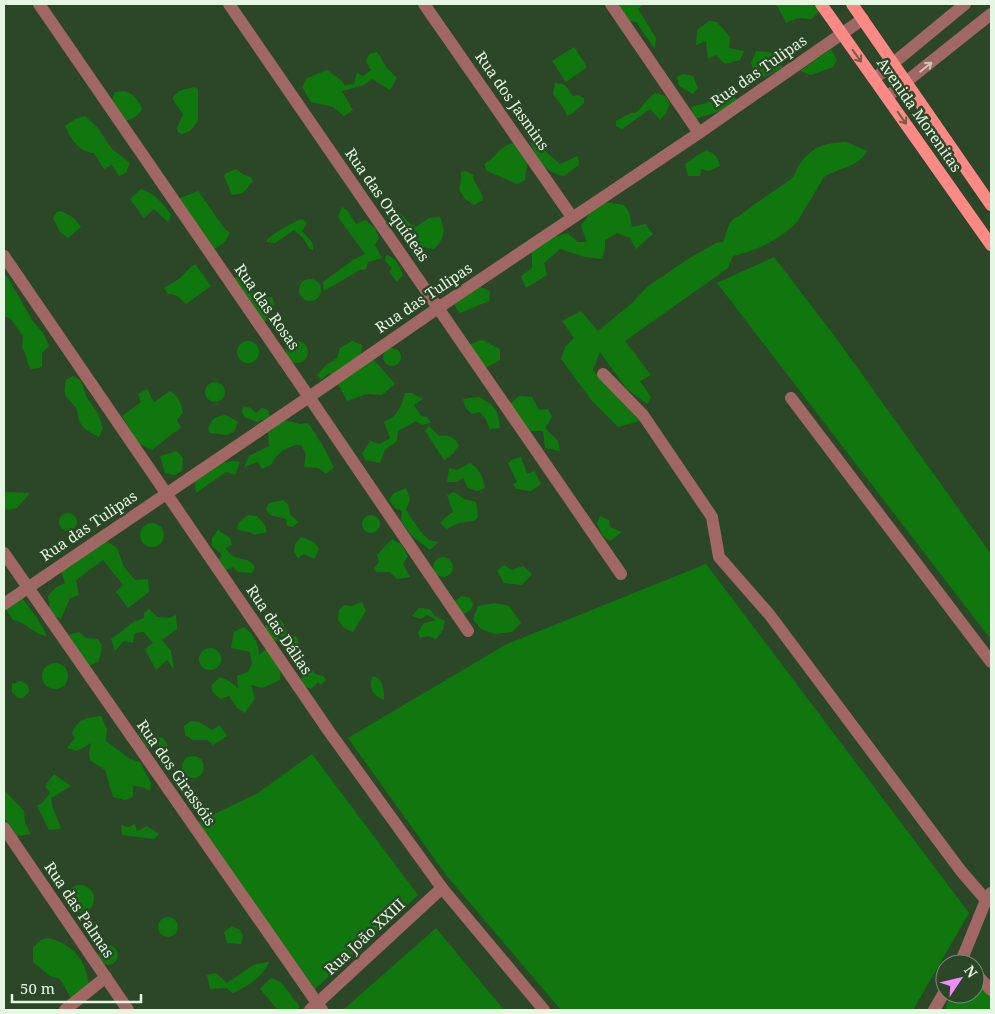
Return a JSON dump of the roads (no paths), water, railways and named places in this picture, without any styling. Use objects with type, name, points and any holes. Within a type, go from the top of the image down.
[{"type":"main road","name":"Avenida Morenitas","points":[[821,4],[991,245]]},
{"type":"main road","name":"Avenida Morenitas","points":[[852,4],[894,62],[991,205]]},
{"type":"street","name":"Rua das Rosas","points":[[39,4],[468,631]]},
{"type":"street","name":"Rua das Orquídeas","points":[[228,4],[621,574]]},
{"type":"street","name":"Rua dos Jasmins","points":[[424,4],[572,217]]},
{"type":"street","points":[[611,4],[699,133]]},
{"type":"street","points":[[874,79],[965,4]]},
{"type":"street","points":[[887,97],[991,14]]},
{"type":"street","name":"Rua das Tulipas","points":[[4,604],[572,217],[699,133],[863,19]]},
{"type":"street","name":"Rua das Dálias","points":[[4,256],[328,730],[442,888],[544,1010]]},
{"type":"street","points":[[603,374],[644,415],[712,517],[719,557],[769,614],[961,871],[989,896],[966,954]]},
{"type":"street","points":[[791,398],[991,662]]},
{"type":"street","name":"Rua dos Girassóis","points":[[4,553],[316,1008]]},
{"type":"street","name":"Rua das Palmas","points":[[4,828],[128,1010]]},
{"type":"street","name":"Rua João XXIII","points":[[316,1008],[442,888]]},
{"type":"street","points":[[65,1010],[106,977]]}]
